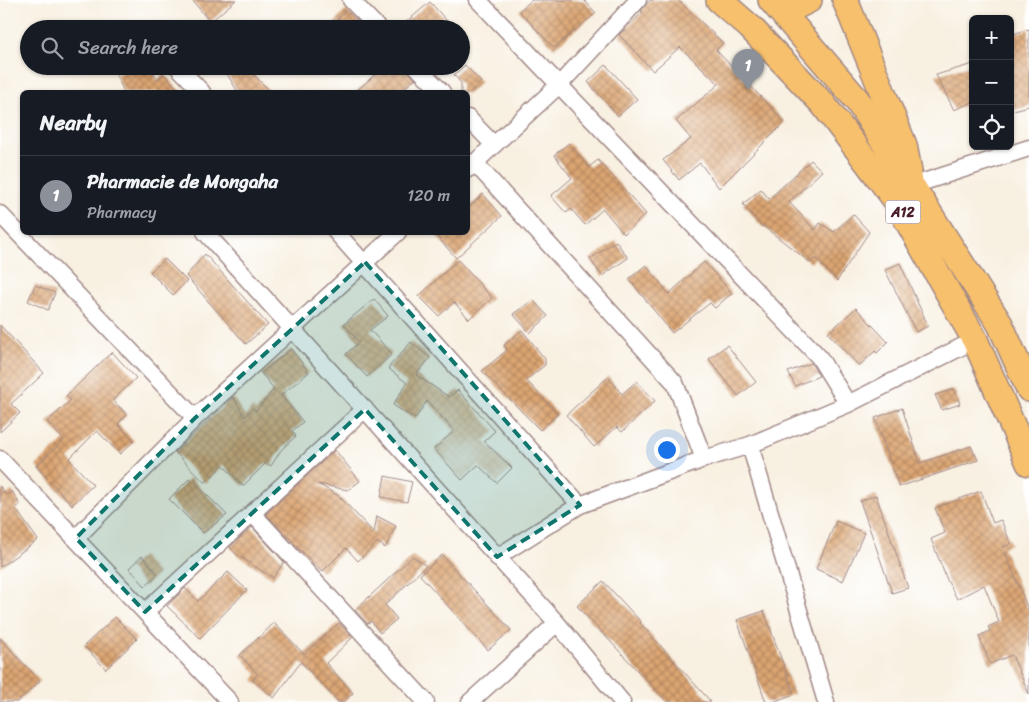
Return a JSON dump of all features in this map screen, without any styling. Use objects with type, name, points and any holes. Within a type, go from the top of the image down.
[{"type":"main road","name":"A12","points":[[719,0],[750,27],[903,193],[1000,324],[1029,389]]},
{"type":"main road","name":"A12","points":[[771,0],[857,100],[975,340],[1029,463]]},
{"type":"main road","points":[[771,0],[795,7],[809,0]]},
{"type":"main road","name":"A12","points":[[845,0],[904,145],[903,193]]},
{"type":"street","points":[[351,0],[370,20]]},
{"type":"street","points":[[478,0],[819,357],[848,404]]},
{"type":"street","points":[[638,0],[560,84],[471,165],[675,382],[704,459]]},
{"type":"street","points":[[185,75],[200,90]]},
{"type":"street","points":[[425,75],[440,90]]},
{"type":"street","points":[[470,120],[494,145]]},
{"type":"street","points":[[903,193],[1029,148]]},
{"type":"street","points":[[0,214],[20,235]]},
{"type":"street","points":[[20,235],[195,418]]},
{"type":"street","points":[[208,235],[557,623],[622,702]]},
{"type":"street","points":[[339,235],[580,505]]},
{"type":"street","points":[[76,538],[195,418],[395,235]]},
{"type":"street","points":[[497,557],[580,505],[704,459],[750,445],[848,404],[975,340]]},
{"type":"street","points":[[145,612],[365,409]]},
{"type":"street","points":[[750,445],[826,702]]},
{"type":"street","points":[[0,459],[230,702]]},
{"type":"street","points":[[252,513],[426,702]]},
{"type":"street","points":[[470,702],[557,623]]},
{"type":"highlighted area","points":[[365,262],[580,505],[497,557],[365,409],[145,612],[76,538],[195,418]]},
{"type":"building","points":[[192,0],[236,0],[212,20],[208,20]]},
{"type":"building","points":[[532,0],[584,0],[596,13],[554,48],[519,11]]},
{"type":"building","points":[[650,0],[678,0],[723,43],[716,50],[785,122],[719,188],[700,163],[679,180],[663,160],[691,139],[676,121],[719,84],[680,47],[653,71],[619,35],[643,12],[641,11]]},
{"type":"building","points":[[430,2],[446,20],[409,20]]},
{"type":"building","points":[[346,10],[356,20],[337,20]]},
{"type":"building","points":[[1029,29],[1029,106],[1014,110],[1014,60],[1014,34]]},
{"type":"building","points":[[606,65],[637,99],[618,116],[588,82]]},
{"type":"building","points":[[969,65],[969,104],[954,110],[936,75]]},
{"type":"building","points":[[470,70],[481,82],[470,92],[470,90],[461,90],[461,83],[454,75],[470,75]]},
{"type":"building","points":[[116,75],[155,75],[157,80],[165,75],[179,90],[123,90]]},
{"type":"building","points":[[228,75],[254,75],[269,90],[237,90]]},
{"type":"building","points":[[375,75],[412,75],[415,79],[402,90],[357,90]]},
{"type":"building","points":[[569,143],[589,167],[598,160],[646,214],[624,234],[603,209],[585,225],[571,209],[566,213],[551,196],[572,178],[554,155]]},
{"type":"building","points":[[811,160],[822,171],[789,202],[815,230],[820,223],[834,232],[853,214],[869,232],[837,281],[815,258],[811,263],[762,227],[743,204],[761,189],[769,199]]},
{"type":"building","points":[[483,194],[502,216],[456,258],[436,235],[470,235],[470,206]]},
{"type":"building","points":[[616,241],[628,258],[602,276],[590,259]]},
{"type":"building","points":[[205,254],[268,325],[246,344],[186,276]]},
{"type":"building","points":[[165,259],[187,281],[173,295],[150,272]]},
{"type":"building","points":[[458,260],[492,298],[469,319],[454,302],[439,316],[419,296]]},
{"type":"building","points":[[704,262],[732,293],[715,308],[710,303],[672,333],[629,279],[646,265],[669,294]]},
{"type":"building","points":[[900,263],[928,326],[916,332],[885,270]]},
{"type":"building","points":[[35,285],[55,293],[48,310],[28,301]]},
{"type":"building","points":[[374,299],[388,316],[370,330],[392,354],[367,377],[346,354],[359,342],[344,324]]},
{"type":"building","points":[[533,300],[548,316],[530,333],[513,314]]},
{"type":"building","points":[[856,308],[888,342],[859,366],[828,333]]},
{"type":"building","points":[[0,325],[44,373],[11,404],[20,413],[0,432]]},
{"type":"building","points":[[522,330],[545,359],[545,365],[526,380],[558,414],[540,430],[482,371],[507,350],[504,345]]},
{"type":"building","points":[[411,342],[430,358],[416,375],[449,397],[458,390],[495,431],[484,441],[512,468],[497,483],[478,465],[462,480],[434,449],[454,431],[427,401],[415,419],[393,405],[407,383],[388,368]]},
{"type":"building","points":[[727,345],[756,382],[738,396],[709,359]]},
{"type":"building","points":[[291,349],[309,372],[281,395],[303,422],[292,431],[296,436],[281,450],[271,466],[266,463],[243,486],[223,465],[205,483],[175,452],[233,397],[245,417],[252,408],[256,411],[274,389],[261,373]]},
{"type":"building","points":[[112,352],[136,378],[113,400],[127,415],[118,424],[134,441],[120,454],[97,431],[69,459],[93,485],[72,505],[36,466],[64,440],[47,422],[71,400],[66,396]]},
{"type":"building","points":[[811,363],[819,376],[795,386],[788,372]]},
{"type":"building","points":[[608,377],[622,394],[637,381],[655,401],[622,432],[617,427],[594,447],[566,415]]},
{"type":"building","points":[[954,389],[960,404],[942,410],[935,395]]},
{"type":"building","points":[[902,408],[920,463],[971,446],[978,460],[899,487],[875,418]]},
{"type":"building","points":[[335,450],[360,481],[348,490],[318,484],[339,496],[374,533],[377,516],[396,526],[385,548],[378,542],[358,561],[346,548],[322,572],[266,514]]},
{"type":"building","points":[[385,476],[412,482],[407,502],[381,497]]},
{"type":"building","points":[[190,478],[227,515],[203,533],[169,499]]},
{"type":"building","points":[[0,486],[6,495],[12,491],[20,505],[15,508],[38,540],[0,567]]},
{"type":"building","points":[[981,491],[993,523],[1001,520],[1011,544],[1003,547],[1029,612],[1029,694],[1012,655],[990,664],[979,636],[990,631],[988,627],[999,622],[984,585],[957,599],[947,580],[931,539],[945,533],[935,508]]},
{"type":"building","points":[[876,495],[908,588],[892,593],[860,501]]},
{"type":"building","points":[[836,521],[864,533],[843,581],[816,569]]},
{"type":"building","points":[[252,527],[284,562],[273,578],[236,554],[230,547]]},
{"type":"building","points":[[442,555],[511,630],[488,650],[420,575]]},
{"type":"building","points":[[142,556],[158,574],[145,586],[129,568]]},
{"type":"building","points":[[413,556],[426,566],[385,605],[397,619],[380,633],[371,621],[368,624],[355,610]]},
{"type":"building","points":[[228,572],[247,590],[200,638],[167,606],[185,588],[198,601]]},
{"type":"building","points":[[603,581],[711,702],[667,702],[577,606]]},
{"type":"building","points":[[764,611],[794,694],[773,702],[766,702],[737,620]]},
{"type":"building","points":[[115,617],[137,639],[106,669],[84,646]]},
{"type":"building","points":[[274,623],[304,654],[339,623],[353,637],[326,663],[353,693],[343,702],[338,702],[301,662],[274,698],[253,680],[257,674],[240,655]]},
{"type":"building","points":[[0,638],[40,681],[17,702],[0,702]]},
{"type":"place","name":"Pharmacie de Mongaha","points":[[748,90]]}]
